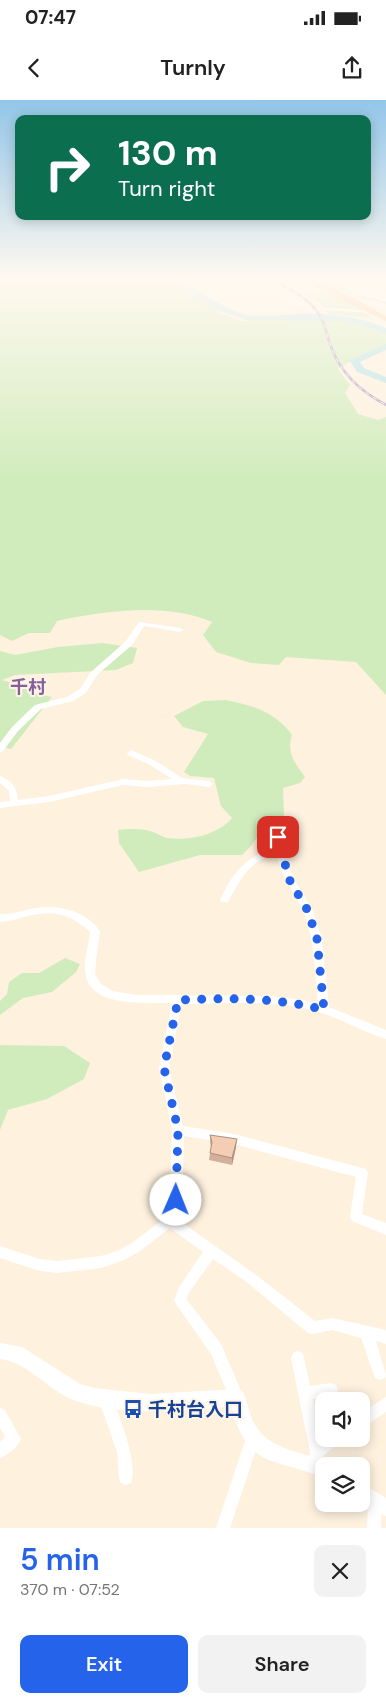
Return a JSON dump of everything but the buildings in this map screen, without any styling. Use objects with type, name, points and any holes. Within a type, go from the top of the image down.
[{"type":"street","points":[[0,750],[15,728],[32,712],[46,704],[70,699],[83,691],[94,674],[129,643],[142,624],[180,630]]},
{"type":"street","points":[[131,753],[153,763],[181,782]]},
{"type":"street","points":[[0,779],[13,790],[14,802]]},
{"type":"street","points":[[0,806],[14,802],[50,799],[123,782],[209,784]]},
{"type":"street","points":[[277,826],[280,849],[289,879],[308,911],[317,939],[324,1010]]},
{"type":"street","points":[[225,900],[232,881],[241,870],[264,853],[280,849]]},
{"type":"street","points":[[0,918],[53,909],[73,913],[95,931],[89,970],[96,986],[111,995],[178,1000],[225,998],[302,1004],[324,1010],[386,1035]]},
{"type":"street","points":[[0,1252],[40,1265],[57,1267],[101,1262],[120,1256],[170,1221],[176,1200],[178,1130],[164,1068],[178,1000]]},
{"type":"street","points":[[178,1130],[234,1139],[362,1173],[356,1217],[386,1229]]},
{"type":"street","points":[[170,1221],[252,1279],[313,1328],[332,1324],[386,1337]]},
{"type":"street","points":[[212,1251],[184,1291],[180,1301],[216,1349],[253,1438],[268,1452],[315,1461]]},
{"type":"street","points":[[366,1332],[380,1373]]},
{"type":"street","points":[[0,1351],[16,1353],[76,1392],[105,1398],[150,1404],[237,1398]]},
{"type":"street","points":[[298,1358],[317,1457]]},
{"type":"street","points":[[305,1394],[331,1390]]},
{"type":"street","points":[[105,1398],[124,1452],[126,1478]]},
{"type":"street","points":[[370,1416],[386,1404]]},
{"type":"street","points":[[0,1415],[14,1439],[0,1451]]},
{"type":"street","points":[[223,1528],[253,1438]]},
{"type":"street","points":[[374,1501],[374,1528]]},
{"type":"green space","points":[[0,347],[382,347],[365,353],[338,369],[350,385],[345,393],[358,414],[378,420],[386,417],[386,695],[356,662],[286,657],[279,665],[251,663],[216,652],[203,635],[212,622],[175,612],[135,610],[95,614],[57,621],[50,633],[29,633],[12,641],[0,635]]},
{"type":"green space","points":[[103,643],[137,648],[133,663],[116,670],[15,675],[2,680],[26,687],[32,693],[52,697],[11,749],[0,747],[0,651],[15,655],[58,647]]},
{"type":"green space","points":[[225,700],[254,707],[270,715],[285,727],[292,735],[290,747],[292,758],[305,777],[300,783],[283,788],[284,816],[262,830],[242,855],[200,855],[139,872],[119,843],[118,830],[144,830],[167,838],[184,839],[211,833],[232,818],[221,806],[214,778],[190,776],[184,772],[208,734],[183,727],[174,716],[203,701]]},
{"type":"green space","points":[[65,958],[80,964],[76,972],[52,992],[23,998],[0,1015],[0,1001],[7,994],[9,982],[22,973],[39,973]]},
{"type":"green space","points":[[0,1045],[64,1046],[90,1063],[84,1079],[47,1099],[8,1110],[0,1130]]},
{"type":"waterway","points":[[386,347],[355,361],[360,370],[386,380]]},
{"type":"railway","points":[[331,347],[339,364],[352,380],[368,394],[386,405]]},
{"type":"place","name":"千村台入口","points":[[133,1409]]},
{"type":"district","name":"千村","points":[[28,687]]},
{"type":"route","points":[[176,1200],[178,1130],[164,1068],[165,1054],[178,1000],[225,998],[302,1004],[324,1010],[317,939],[308,911],[289,879],[278,837]]}]
